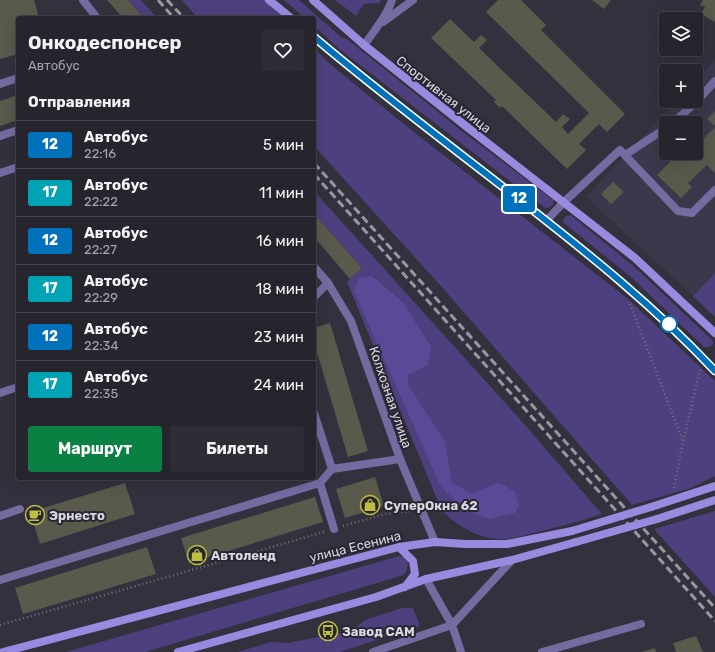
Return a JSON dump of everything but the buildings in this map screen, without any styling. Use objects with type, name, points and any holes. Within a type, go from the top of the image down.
[{"type":"main road","points":[[269,0],[289,16]]},
{"type":"main road","name":"Спортивная улица","points":[[313,0],[364,45],[635,258],[715,334]]},
{"type":"main road","points":[[316,39],[380,92],[618,279],[681,336],[715,371]]},
{"type":"main road","name":"улица Есенина","points":[[3,652],[399,547],[435,542],[507,544],[572,531],[652,507],[714,486]]},
{"type":"main road","points":[[178,652],[376,597],[426,579],[512,560],[657,519],[715,500]]},
{"type":"main road","points":[[399,547],[413,561],[415,574],[405,587]]},
{"type":"street","points":[[83,0],[95,16]]},
{"type":"street","points":[[364,45],[390,7],[392,0]]},
{"type":"street","points":[[377,26],[412,0]]},
{"type":"street","points":[[0,84],[16,79]]},
{"type":"street","points":[[681,116],[715,81]]},
{"type":"street","points":[[0,136],[16,131]]},
{"type":"street","points":[[625,155],[659,133]]},
{"type":"street","points":[[546,221],[564,202],[620,150],[678,211],[692,213],[715,190]]},
{"type":"street","points":[[0,173],[16,168]]},
{"type":"street","name":"Колхозная улица","points":[[316,269],[328,283],[351,321],[400,459],[435,542]]},
{"type":"street","points":[[316,295],[328,283]]},
{"type":"street","points":[[0,393],[16,388]]},
{"type":"street","points":[[316,419],[332,469]]},
{"type":"street","points":[[0,580],[320,483],[332,469],[400,459]]},
{"type":"street","points":[[320,483],[334,529]]},
{"type":"street","points":[[0,516],[20,509]]},
{"type":"street","points":[[373,652],[452,625],[512,560]]},
{"type":"street","points":[[426,579],[452,625],[461,652]]},
{"type":"street","points":[[542,652],[641,624]]},
{"type":"path","points":[[628,299],[683,442]]},
{"type":"path","points":[[674,488],[683,442],[701,367]]},
{"type":"path","points":[[0,625],[385,514],[422,509],[442,511]]},
{"type":"shaded area","points":[[128,0],[141,0],[155,16],[142,16]]},
{"type":"shaded area","points":[[182,0],[265,0],[281,16],[196,16]]},
{"type":"shaded area","points":[[284,0],[299,0],[341,37],[347,39],[463,132],[553,200],[553,204],[550,207],[545,208],[339,49],[316,28],[316,16],[303,16]]},
{"type":"shaded area","points":[[335,0],[381,0],[380,3],[364,4],[356,16]]},
{"type":"shaded area","points":[[316,50],[331,65],[405,125],[628,299],[715,381],[715,476],[691,488],[632,505],[440,285],[316,148]]},
{"type":"shaded area","points":[[715,60],[715,273],[693,296],[586,197],[659,119],[659,160],[703,160],[703,116],[662,116],[669,108],[703,108],[703,73]]},
{"type":"shaded area","points":[[316,193],[518,417],[602,514],[515,538],[503,539],[491,538],[476,534],[455,522],[442,511],[347,282],[362,268],[316,216]],"holes":[[[373,275],[403,302],[431,346],[408,375],[408,384],[445,441],[452,482],[472,495],[500,482],[515,491],[463,509],[440,486],[407,410]]]},
{"type":"shaded area","points":[[571,215],[638,270],[713,341],[713,345],[704,347],[632,278],[563,222],[565,217]]},
{"type":"shaded area","points":[[715,273],[715,317],[693,296]]},
{"type":"shaded area","points":[[372,275],[403,302],[431,346],[428,365],[408,375],[408,384],[445,441],[452,482],[472,494],[499,482],[515,491],[519,505],[515,513],[489,519],[463,509],[440,486],[354,291],[359,278]]},
{"type":"shaded area","points":[[715,511],[715,597],[654,529]]},
{"type":"shaded area","points":[[399,556],[404,557],[408,561],[407,570],[404,575],[145,652],[66,652]]},
{"type":"shaded area","points":[[402,608],[413,608],[420,626],[340,652],[238,652],[271,642],[288,643],[353,630],[365,620]]},
{"type":"railway","points":[[158,0],[172,16]]},
{"type":"railway","points":[[167,0],[182,16]]},
{"type":"railway","points":[[316,165],[715,608]]},
{"type":"railway","points":[[316,176],[715,621]]},
{"type":"bus line","name":"12","points":[[316,39],[380,92],[618,279],[668,323],[715,371]]},
{"type":"place","name":"СуперОкна 62","points":[[370,505]]},
{"type":"place","name":"Эрнесто","points":[[35,515]]},
{"type":"place","name":"Автоленд","points":[[197,555]]},
{"type":"place","name":"Завод САМ","points":[[328,631]]}]
